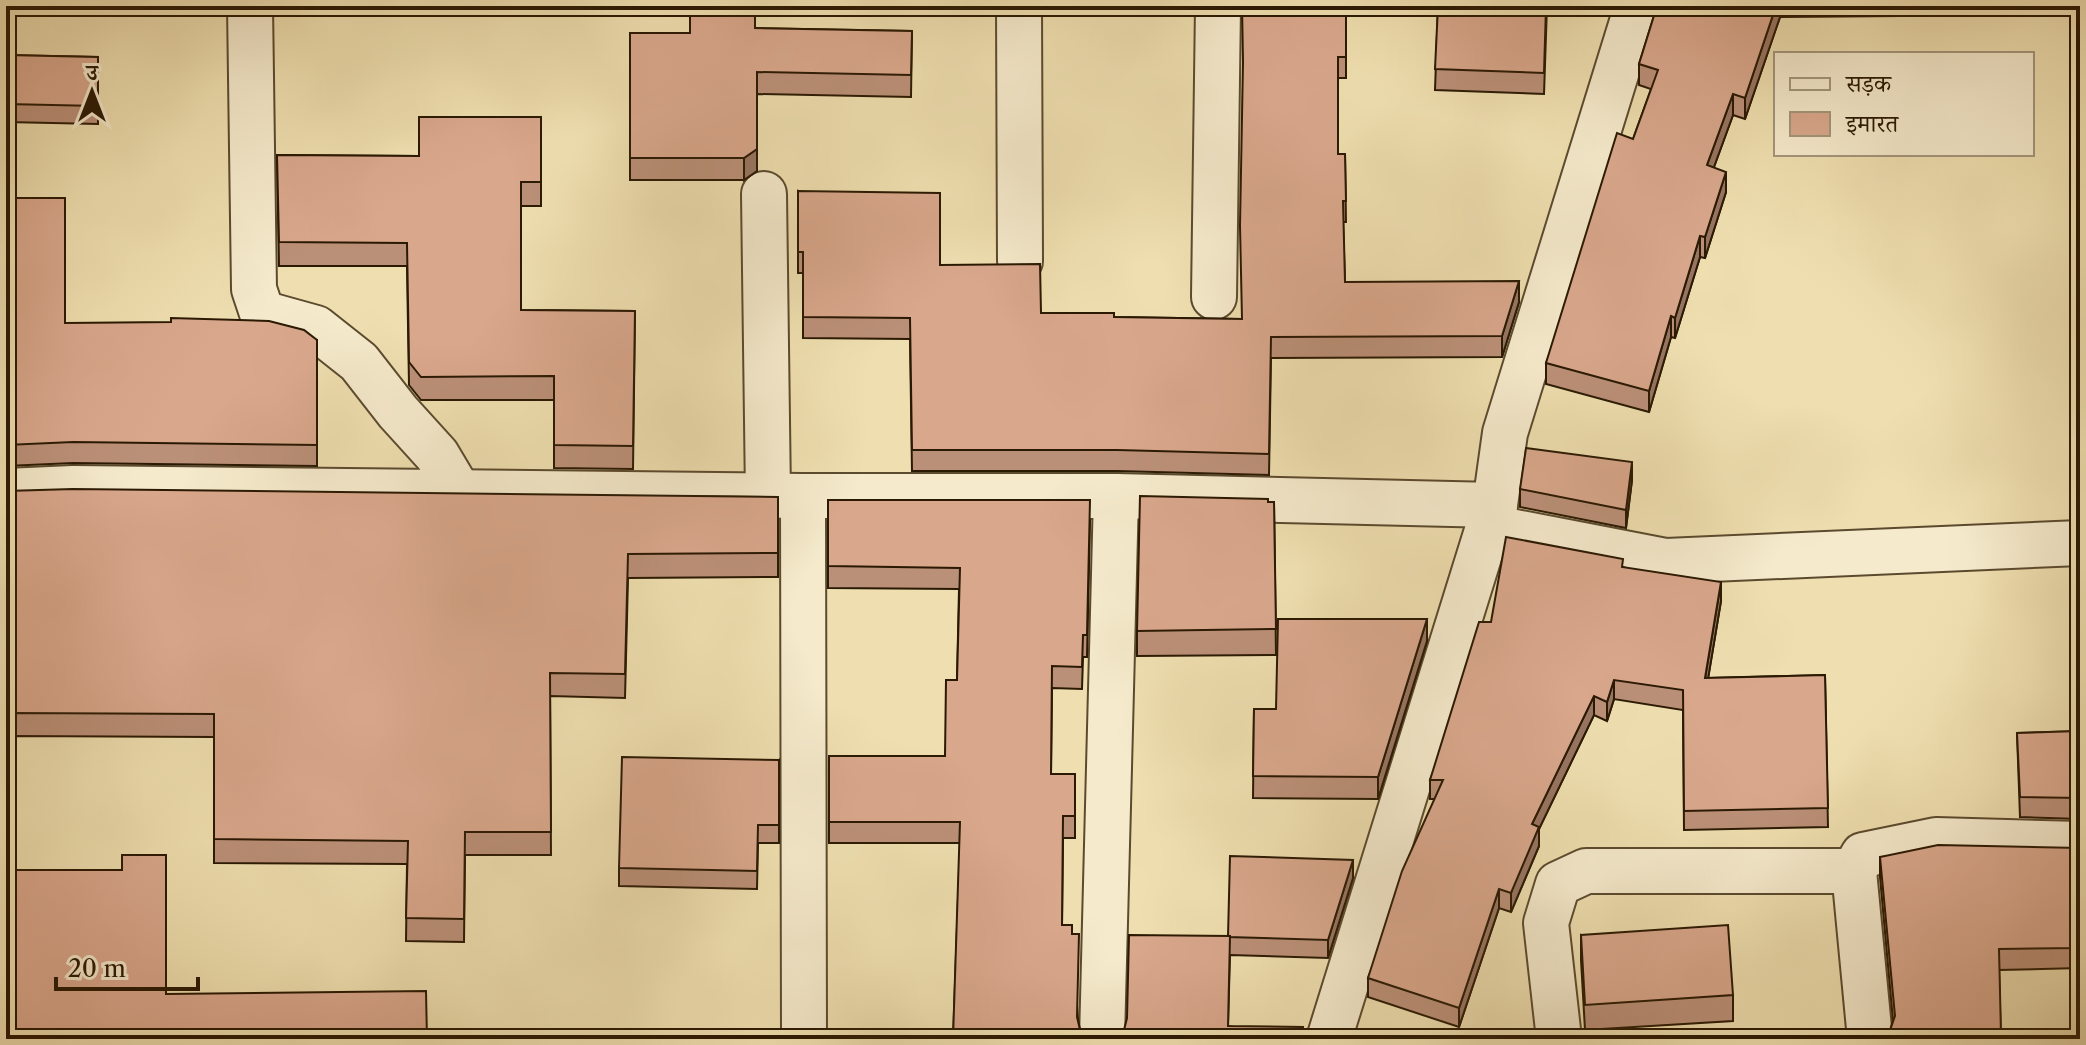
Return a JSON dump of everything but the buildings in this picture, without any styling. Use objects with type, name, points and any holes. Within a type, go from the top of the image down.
[{"type":"street","points":[[250,6],[254,289],[262,313],[316,328],[359,362],[437,455],[459,492]]},
{"type":"street","points":[[1019,6],[1020,261]]},
{"type":"street","points":[[1214,297],[1218,6]]},
{"type":"street","points":[[1329,1039],[1492,516],[1505,433],[1637,6]]},
{"type":"street","points":[[764,194],[786,496],[804,1039]]},
{"type":"street","points":[[6,491],[73,488],[786,496],[1116,496],[1492,516],[1666,561],[2080,543]]},
{"type":"street","points":[[1102,1039],[1116,496]]},
{"type":"street","points":[[1870,1039],[1854,871],[1863,855],[1936,840],[2080,844]]},
{"type":"street","points":[[1559,1039],[1546,923],[1558,884],[1586,871],[1854,871]]}]
